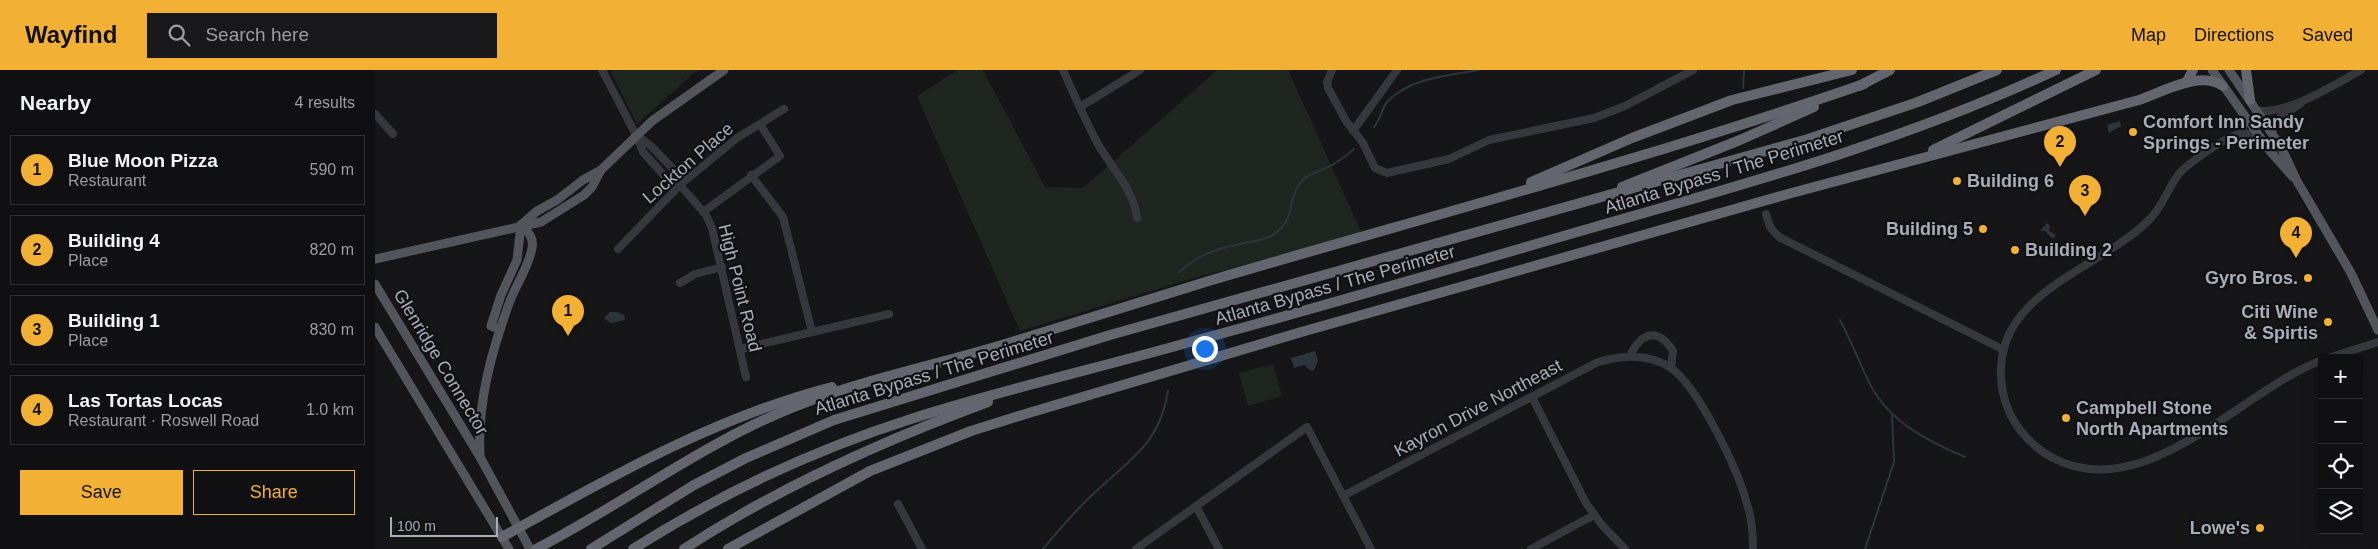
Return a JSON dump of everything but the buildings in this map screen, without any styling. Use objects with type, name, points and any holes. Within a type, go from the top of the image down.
[{"type":"highway","points":[[1485,202],[1632,138],[1732,100],[1852,70]]},
{"type":"highway","points":[[1587,202],[1767,129],[1890,70]]},
{"type":"highway","name":"Atlanta Bypass / The Perimeter","points":[[591,549],[694,485],[792,437],[834,420],[1109,335],[1845,128],[1918,102],[1997,70]]},
{"type":"highway","name":"Atlanta Bypass / The Perimeter","points":[[633,549],[711,504],[790,466],[910,419],[1243,328],[1820,161],[1927,124],[2055,70]]},
{"type":"highway","points":[[1912,160],[2096,70]]},
{"type":"highway","points":[[2186,83],[2193,70]]},
{"type":"highway","points":[[2246,70],[2249,100]]},
{"type":"highway","points":[[728,549],[870,471],[971,431],[1023,414],[1298,333],[1912,160],[2140,100],[2186,83],[2209,80],[2223,86]]},
{"type":"highway","points":[[536,549],[672,469],[751,426],[802,404],[852,386],[952,360],[1209,281],[1485,202],[1746,123],[1864,84]]},
{"type":"highway","points":[[502,537],[671,448],[776,404],[883,374],[952,360]]},
{"type":"highway","points":[[684,549],[736,516],[833,465],[946,417],[1042,382]]},
{"type":"highway","points":[[740,549],[786,516]]},
{"type":"main road","points":[[375,259],[541,222],[575,202],[592,188],[601,170],[636,134],[677,102],[724,70]]},
{"type":"main road","points":[[2212,70],[2262,140],[2283,167],[2297,181]]},
{"type":"main road","points":[[2229,70],[2289,163],[2297,181],[2351,273],[2378,330]]},
{"type":"main road","points":[[500,330],[491,326],[501,295],[517,260],[521,225]]},
{"type":"main road","points":[[480,457],[480,419],[484,390],[500,330],[533,246],[532,236],[521,225]]},
{"type":"main road","name":"Glenridge Connector","points":[[375,284],[480,457],[530,549]]},
{"type":"main road","name":"Glenridge Connector","points":[[375,327],[509,549]]},
{"type":"street","name":"High Point Road","points":[[602,70],[636,134],[643,152],[668,180],[680,185],[703,212],[712,228],[746,377]]},
{"type":"street","points":[[1063,70],[1099,144],[1127,186],[1135,203],[1137,218]]},
{"type":"street","points":[[1080,107],[1140,70]]},
{"type":"street","points":[[1332,70],[1327,82],[1328,88],[1353,131],[1363,143],[1375,168],[1387,173],[1449,159],[1489,140],[1610,113],[1693,70]]},
{"type":"street","points":[[1353,131],[1397,70]]},
{"type":"street","points":[[2271,133],[2279,118],[2303,101],[2361,70]]},
{"type":"street","points":[[2256,110],[2272,112],[2303,101]]},
{"type":"street","name":"Lockton Place","points":[[618,249],[680,185],[737,138],[784,109]]},
{"type":"street","points":[[375,114],[393,134]]},
{"type":"street","points":[[2244,116],[2243,128],[2239,134],[2187,165],[2173,182],[2156,212],[2141,228],[2033,301],[2015,322],[2004,350],[2001,374],[2004,397],[2013,418],[2023,434],[2035,446],[2055,459],[2075,465],[2104,469],[2117,468],[2140,463],[2162,455],[2228,416],[2294,372],[2318,362]]},
{"type":"street","points":[[703,212],[779,156],[760,124]]},
{"type":"street","points":[[2239,134],[2252,135],[2262,140]]},
{"type":"street","points":[[751,175],[783,216],[812,332]]},
{"type":"street","points":[[1767,214],[1770,227],[1779,237],[2004,350]]},
{"type":"street","points":[[680,283],[695,274],[722,267]]},
{"type":"street","points":[[740,349],[889,314]]},
{"type":"street","points":[[1630,356],[1637,342],[1642,338],[1655,335],[1666,341],[1673,351],[1671,368]]},
{"type":"street","points":[[2340,354],[2378,342]]},
{"type":"street","name":"Kayron Drive Northeast","points":[[1343,496],[1598,362],[1614,357],[1630,356],[1651,359],[1671,368],[1684,379],[1695,393],[1737,474],[1748,504],[1753,549]]},
{"type":"street","points":[[1532,397],[1594,515],[1625,549]]},
{"type":"street","points":[[1136,549],[1307,427],[1371,549]]},
{"type":"street","points":[[898,504],[921,549]]},
{"type":"street","points":[[1196,506],[1219,549]]},
{"type":"street","points":[[1531,549],[1594,515]]},
{"type":"shaded area","points":[[610,70],[701,70],[694,73],[637,124]]},
{"type":"shaded area","points":[[958,70],[983,70],[1045,187],[1083,188],[1217,70],[1288,70],[1362,234],[1194,278],[1020,331],[917,96]]},
{"type":"shaded area","points":[[2120,121],[2121,126],[2109,133],[2107,125]]},
{"type":"shaded area","points":[[2047,223],[2050,226],[2049,231],[2056,235],[2053,239],[2045,231],[2040,231]]},
{"type":"shaded area","points":[[610,312],[624,315],[625,320],[611,323],[604,318]]},
{"type":"shaded area","points":[[1315,351],[1318,361],[1314,370],[1311,371],[1304,365],[1294,368],[1291,358]]},
{"type":"shaded area","points":[[1273,364],[1282,396],[1248,406],[1239,373]]},
{"type":"waterway","points":[[1374,127],[1388,101],[1407,87],[1443,76],[1479,70]]},
{"type":"waterway","points":[[1743,88],[1744,70]]},
{"type":"waterway","points":[[1179,272],[1193,261],[1215,251],[1261,240],[1273,235],[1285,223],[1295,192],[1301,182],[1307,176],[1338,162],[1354,149]]},
{"type":"waterway","points":[[1840,320],[1871,386],[1889,410],[1924,437],[1965,457]]},
{"type":"waterway","points":[[1043,549],[1078,509],[1140,451],[1157,426],[1164,410],[1168,391]]},
{"type":"waterway","points":[[1865,549],[1894,462],[1892,414]]},
{"type":"place","name":"Comfort Inn Sandy Springs - Perimeter","points":[[2133,132]]},
{"type":"place","name":"Building 4","points":[[2060,167]]},
{"type":"place","name":"Building 6","points":[[1957,181]]},
{"type":"place","name":"Building 1","points":[[2085,216]]},
{"type":"place","name":"Building 5","points":[[1983,229]]},
{"type":"place","name":"Building 2","points":[[2015,250]]},
{"type":"place","name":"Las Tortas Locas","points":[[2296,258]]},
{"type":"place","name":"Gyro Bros.","points":[[2308,278]]},
{"type":"place","name":"Citi Wine & Spirtis","points":[[2328,322]]},
{"type":"place","name":"Blue Moon Pizza","points":[[568,336]]},
{"type":"place","name":"Campbell Stone North Apartments","points":[[2066,418]]},
{"type":"place","name":"Lowe's","points":[[2260,528]]}]
